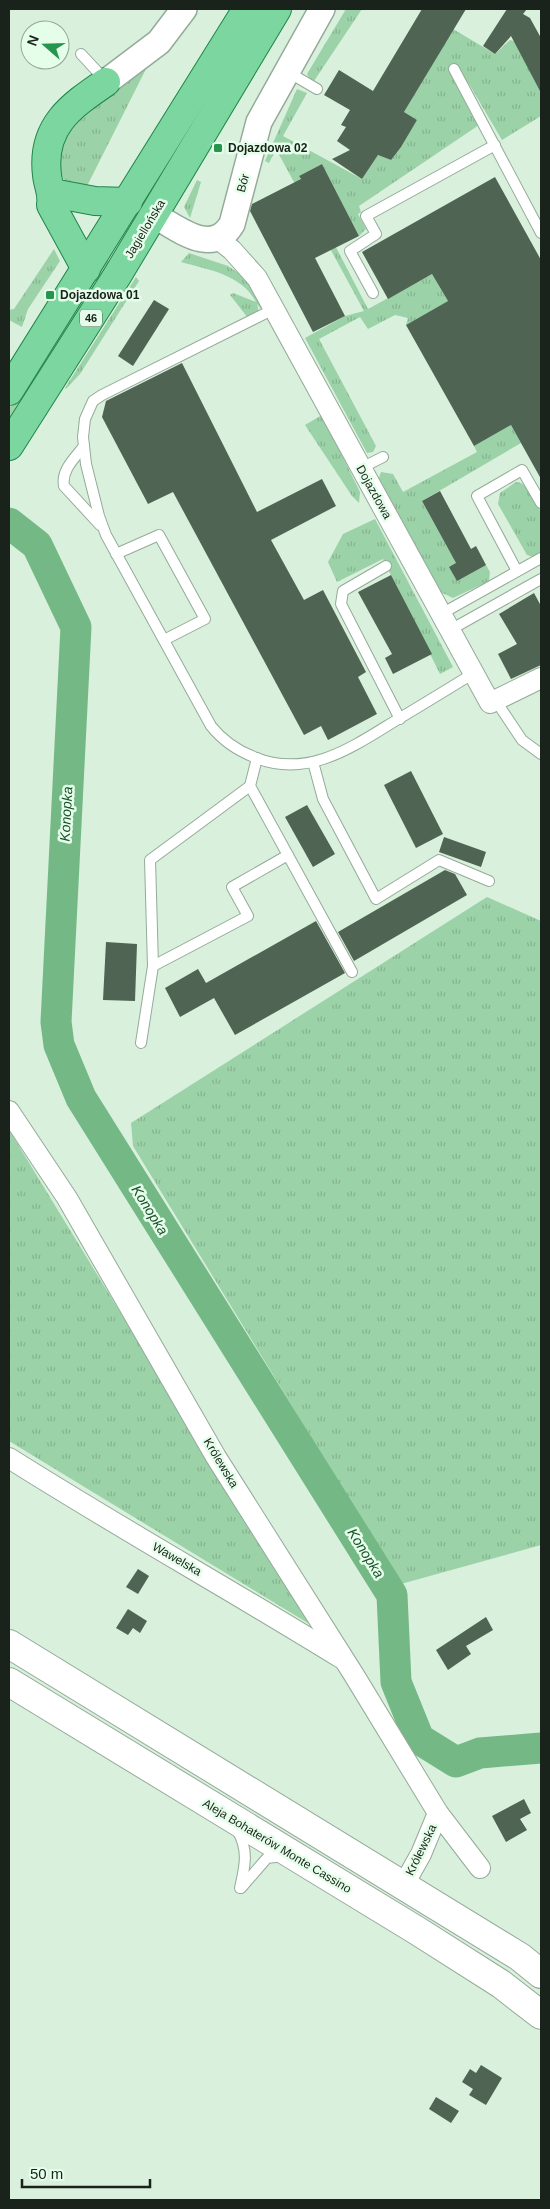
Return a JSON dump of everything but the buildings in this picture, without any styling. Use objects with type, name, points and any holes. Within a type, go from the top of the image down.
[{"type":"main road","name":"46","points":[[9,391],[247,9]]},
{"type":"main road","name":"Jagiellońska","points":[[9,446],[154,215],[277,9]]},
{"type":"main road","points":[[86,269],[51,205],[52,194],[47,176],[47,154],[54,131],[63,114],[71,106],[106,82]]},
{"type":"main road","points":[[52,194],[95,201],[128,202]]},
{"type":"main road","points":[[9,1644],[520,1957],[541,1974]]},
{"type":"main road","name":"Aleja Bohaterów Monte Cassino","points":[[9,1682],[447,1950],[501,1984],[541,2015]]},
{"type":"street","points":[[106,82],[159,42],[184,9]]},
{"type":"street","name":"Bór","points":[[218,239],[227,232],[232,224],[259,122],[322,9]]},
{"type":"street","points":[[154,215],[195,237],[218,239]]},
{"type":"street","name":"Dojazdowa","points":[[218,239],[232,250],[257,278],[490,703],[496,701]]},
{"type":"street","points":[[496,701],[541,678]]},
{"type":"street","name":"Królewska","points":[[9,1111],[67,1198],[216,1457],[345,1660],[438,1813],[480,1868]]},
{"type":"street","name":"Wawelska","points":[[9,1458],[67,1496],[206,1575],[345,1660]]},
{"type":"street","name":"Królewska","points":[[403,1886],[421,1854],[438,1813]]},
{"type":"lane","points":[[81,54],[106,82]]},
{"type":"lane","points":[[454,68],[541,233]]},
{"type":"lane","points":[[287,71],[316,89]]},
{"type":"lane","points":[[373,293],[350,251],[376,234],[366,216],[494,145]]},
{"type":"lane","points":[[274,309],[102,395],[94,401],[85,419],[84,446],[86,464],[103,527],[116,554],[216,732],[235,748],[257,758],[284,765],[313,762],[340,754],[474,673]]},
{"type":"lane","points":[[84,446],[67,468],[64,475],[64,486],[103,527]]},
{"type":"lane","points":[[361,468],[383,457]]},
{"type":"lane","points":[[517,571],[477,496],[522,470],[541,503]]},
{"type":"lane","points":[[116,554],[159,535],[205,619],[164,640]]},
{"type":"lane","points":[[446,622],[517,571],[541,558]]},
{"type":"lane","points":[[386,566],[343,590],[341,604],[400,719]]},
{"type":"lane","points":[[446,622],[541,580]]},
{"type":"lane","points":[[496,701],[522,740],[541,754]]},
{"type":"lane","points":[[141,1043],[153,966],[150,860],[250,786],[257,758]]},
{"type":"lane","points":[[313,762],[323,798],[376,899],[438,860],[489,881]]},
{"type":"lane","points":[[250,786],[352,972]]},
{"type":"lane","points":[[153,966],[248,916],[232,887],[288,855]]},
{"type":"lane","points":[[230,1818],[244,1842],[246,1856],[240,1888],[267,1858],[280,1855],[296,1858]]},
{"type":"green space","points":[[346,9],[362,9],[312,84],[307,74]]},
{"type":"green space","points":[[453,29],[495,54],[510,40],[514,41],[541,93],[541,116],[502,140],[469,84],[461,89],[479,125],[359,206],[361,212],[358,214],[366,229],[359,236],[322,164],[299,176],[368,309],[432,274],[448,301],[406,325],[408,318],[395,315],[368,329],[360,317],[319,339],[376,446],[373,452],[367,453],[305,338],[345,316],[364,311],[276,149],[269,163],[265,161],[297,89],[307,93],[283,136],[362,179],[378,155],[391,160],[417,120],[404,112]]},
{"type":"green space","points":[[147,67],[86,188],[74,186],[66,182],[62,176],[60,159],[62,143],[67,129],[97,102]]},
{"type":"green space","points":[[197,180],[201,182],[190,218],[184,207]]},
{"type":"green space","points":[[54,249],[60,261],[28,309],[22,327],[9,320],[9,310],[14,309]]},
{"type":"green space","points":[[189,253],[228,266],[243,276],[265,307],[261,309],[257,304],[259,312],[248,318],[230,295],[233,293],[256,302],[250,293],[242,285],[223,274],[181,262]]},
{"type":"green space","points":[[104,258],[114,264],[9,429],[9,409]]},
{"type":"green space","points":[[136,277],[139,281],[80,374],[66,389],[65,388]]},
{"type":"green space","points":[[322,415],[360,492],[359,503],[352,496],[305,425]]},
{"type":"green space","points":[[511,425],[521,443],[422,501],[456,563],[486,565],[490,572],[489,581],[453,598],[438,591],[378,481],[381,472],[393,474],[403,492],[477,452],[474,446]]},
{"type":"green space","points":[[516,482],[529,490],[540,510],[542,525],[541,556],[536,558],[527,555],[498,504],[500,493]]},
{"type":"green space","points":[[375,519],[453,667],[440,674],[383,559],[337,582],[328,562],[343,534]]},
{"type":"green space","points":[[487,897],[541,921],[541,1545],[401,1584],[133,1146],[131,1123]]},
{"type":"green space","points":[[9,1130],[311,1625],[9,1441]]},
{"type":"waterway","name":"Konopka","points":[[9,523],[37,545],[76,627],[56,1022],[59,1045],[81,1098],[392,1595],[396,1682],[419,1739],[456,1762],[480,1753],[541,1748]]},
{"type":"place","name":"Dojazdowa 02","points":[[218,148]]},
{"type":"place","name":"Dojazdowa 01","points":[[50,295]]}]
